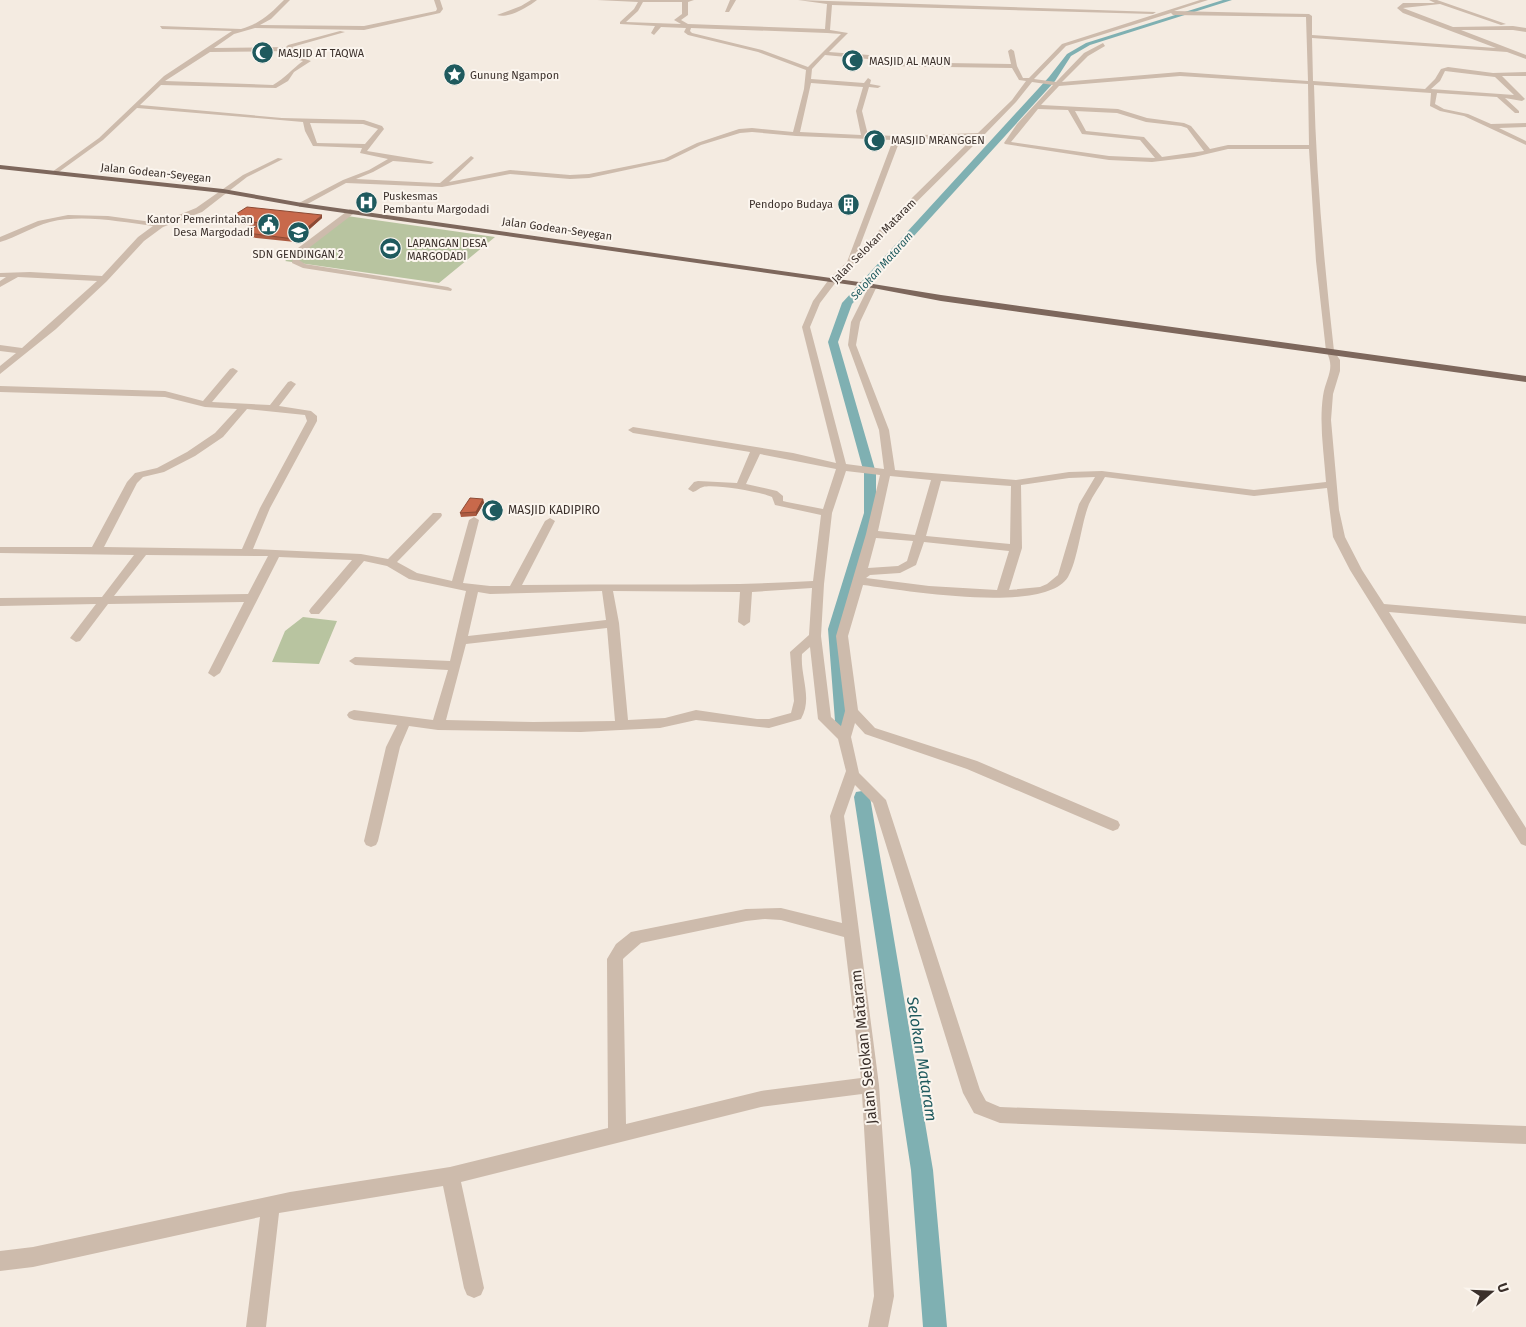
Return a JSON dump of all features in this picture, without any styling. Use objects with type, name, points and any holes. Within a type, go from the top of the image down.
[{"type":"main road","name":"Jalan Godean-Seyegan","points":[[0,167],[223,191],[302,205],[838,281],[940,298],[1526,379]]},
{"type":"street","points":[[254,27],[269,18],[287,0]]},
{"type":"street","points":[[54,174],[101,139],[159,83],[232,33],[254,27],[348,28],[380,26],[434,14],[440,10],[437,0]]},
{"type":"street","points":[[500,15],[523,7],[534,0]]},
{"type":"street","points":[[600,0],[688,1],[684,15],[677,20],[690,26]]},
{"type":"street","points":[[640,0],[637,8],[622,23],[845,33],[809,69],[796,134]]},
{"type":"street","points":[[727,11],[733,0]]},
{"type":"street","points":[[801,0],[960,3],[1163,13],[1309,16],[1312,147],[1320,261],[1330,351],[1335,360],[1335,371],[1328,394],[1326,420],[1339,537],[1346,553],[1526,840]]},
{"type":"street","name":"Jalan Selokan Mataram","points":[[842,467],[806,327],[816,303],[838,281],[848,265],[1014,102],[1029,81],[1060,48],[1081,39],[1205,0]]},
{"type":"street","points":[[1432,0],[1438,4],[1513,28],[1526,30]]},
{"type":"street","points":[[827,31],[830,2]]},
{"type":"street","points":[[1438,4],[1404,5],[1400,8],[1405,12],[1526,56]]},
{"type":"street","points":[[654,33],[659,25]]},
{"type":"street","points":[[690,26],[687,32],[690,34],[751,48],[809,69]]},
{"type":"street","points":[[162,27],[239,30]]},
{"type":"street","points":[[282,35],[288,27]]},
{"type":"street","points":[[288,49],[290,46],[338,33],[348,28]]},
{"type":"street","points":[[1452,29],[1513,28]]},
{"type":"street","points":[[1310,36],[1508,50]]},
{"type":"street","points":[[1081,39],[1103,44],[1088,52],[1056,84],[1007,141],[1008,144],[1118,159],[1162,160],[1234,147],[1312,147]]},
{"type":"street","points":[[159,83],[274,87],[286,80],[292,71],[308,62],[290,56],[293,50],[288,49],[208,50]]},
{"type":"street","points":[[1011,50],[1014,66],[1020,79],[1056,84],[1173,74],[1522,99],[1498,76]]},
{"type":"street","points":[[824,53],[869,57],[880,64],[1014,66]]},
{"type":"street","points":[[1426,91],[1438,80],[1443,70],[1448,69],[1498,76],[1526,74]]},
{"type":"street","points":[[808,81],[867,83],[878,86]]},
{"type":"street","points":[[865,136],[859,111],[867,83]]},
{"type":"street","points":[[1434,92],[1432,105],[1436,108],[1466,115],[1526,143]]},
{"type":"street","points":[[1499,96],[1522,113]]},
{"type":"street","points":[[134,106],[282,120],[367,120],[381,129],[362,151],[364,153],[394,157],[392,159]]},
{"type":"street","points":[[1037,107],[1118,111],[1146,120],[1182,124],[1189,127],[1209,152]]},
{"type":"street","points":[[1070,108],[1086,134],[1142,138],[1162,160]]},
{"type":"street","points":[[306,120],[308,132],[315,144],[366,146]]},
{"type":"street","points":[[1489,126],[1526,125]]},
{"type":"street","points":[[345,181],[401,185],[442,185],[510,172],[570,177],[589,176],[659,162],[699,144],[739,131],[752,130],[796,134],[897,138],[981,135]]},
{"type":"street","points":[[848,265],[897,138]]},
{"type":"street","points":[[442,185],[471,158]]},
{"type":"street","points":[[0,370],[53,327],[104,279],[142,239],[160,225],[199,210],[245,176],[280,159]]},
{"type":"street","points":[[302,205],[345,181],[371,171],[392,159],[431,162]]},
{"type":"street","points":[[352,211],[297,253],[295,261],[303,266],[448,289]]},
{"type":"street","points":[[0,240],[46,221],[64,218],[100,218],[160,225]]},
{"type":"street","points":[[0,275],[17,274],[104,279]]},
{"type":"street","points":[[0,285],[17,274]]},
{"type":"street","points":[[871,286],[859,313],[851,338],[884,430],[886,472],[872,534],[842,636],[852,711],[845,739],[853,773],[879,800],[972,1093],[980,1107],[1000,1115],[1526,1135]]},
{"type":"street","points":[[0,348],[22,351]]},
{"type":"street","points":[[205,404],[233,371]]},
{"type":"street","points":[[273,408],[291,384]]},
{"type":"street","points":[[0,389],[165,394],[205,404],[273,408],[308,413],[312,416],[312,421],[265,508],[246,552]]},
{"type":"street","points":[[96,551],[132,482],[139,475],[160,470],[191,454],[219,435],[244,407]]},
{"type":"street","points":[[633,430],[756,450],[842,467],[937,478],[1016,483],[1070,475],[1102,474],[1254,494],[1332,484]]},
{"type":"street","points":[[740,487],[756,450]]},
{"type":"street","points":[[842,467],[827,512],[818,584],[815,636],[825,719],[845,739]]},
{"type":"street","points":[[858,581],[929,590],[1005,585],[1040,592],[1058,583],[1063,576],[1084,504],[1102,474]]},
{"type":"street","points":[[858,581],[863,574],[868,572],[900,569],[912,563],[937,478]]},
{"type":"street","points":[[693,488],[702,483],[740,487],[776,494],[778,496],[776,499],[779,503],[785,505],[827,512]]},
{"type":"street","points":[[1005,585],[1016,548],[1016,483]]},
{"type":"street","points":[[390,563],[437,515]]},
{"type":"street","points":[[456,586],[474,520]]},
{"type":"street","points":[[514,589],[550,521]]},
{"type":"street","points":[[872,534],[1016,548]]},
{"type":"street","points":[[0,550],[275,552],[361,557],[390,563],[413,576],[473,588],[746,588],[818,584]]},
{"type":"street","points":[[76,638],[142,552]]},
{"type":"street","points":[[214,673],[275,552]]},
{"type":"street","points":[[315,611],[361,557]]},
{"type":"street","points":[[608,587],[622,725]]},
{"type":"street","points":[[438,726],[455,666],[473,588]]},
{"type":"street","points":[[744,622],[746,588]]},
{"type":"street","points":[[0,602],[252,598]]},
{"type":"street","points":[[1381,608],[1526,620]]},
{"type":"street","points":[[461,641],[613,623]]},
{"type":"street","points":[[354,715],[438,726],[622,725],[669,722],[695,715],[721,716],[764,725],[796,716],[801,703],[795,675],[796,652],[815,636]]},
{"type":"street","points":[[355,661],[455,666]]},
{"type":"street","points":[[852,711],[870,732],[972,765],[1113,825]]},
{"type":"street","points":[[371,841],[393,747],[406,721]]},
{"type":"street","name":"Jalan Selokan Mataram","points":[[853,773],[840,802],[837,816],[870,1085],[884,1296],[878,1327]]},
{"type":"street","points":[[617,1135],[615,959],[619,951],[626,944],[637,938],[746,915],[765,913],[781,914],[851,932]]},
{"type":"street","points":[[0,1260],[33,1257],[271,1205],[450,1176],[761,1099],[870,1085]]},
{"type":"street","points":[[450,1176],[474,1288]]},
{"type":"street","points":[[256,1327],[271,1205]]},
{"type":"green space","name":"LAPANGAN DESA MARGODADI","points":[[347,216],[495,237],[439,283],[285,261]]},
{"type":"green space","points":[[303,617],[337,621],[319,664],[272,662],[285,631]]},
{"type":"building","points":[[247,207],[322,215],[294,239],[247,233],[261,223],[228,219]]},
{"type":"building","points":[[470,498],[483,499],[476,512],[460,513]]},
{"type":"waterway","name":"Selokan Mataram","points":[[843,721],[835,629],[870,513],[870,473],[833,342],[847,303],[1052,79],[1069,55],[1088,44],[1229,0]]},
{"type":"waterway","name":"Selokan Mataram","points":[[862,797],[922,1170],[935,1327]]},
{"type":"place","name":"MASJID AT TAQWA","points":[[262,53]]},
{"type":"place","name":"MASJID AL MAUN","points":[[853,61]]},
{"type":"place","name":"Gunung Ngampon","points":[[454,75]]},
{"type":"place","name":"MASJID MRANGGEN","points":[[875,140]]},
{"type":"place","name":"Puskesmas Pembantu Margodadi","points":[[367,202]]},
{"type":"place","name":"Pendopo Budaya","points":[[849,204]]},
{"type":"place","name":"Kantor Pemerintahan Desa Margodadi","points":[[269,225]]},
{"type":"place","name":"SDN GENDINGAN 2","points":[[298,233]]},
{"type":"place","name":"LAPANGAN DESA MARGODADI","points":[[391,249]]},
{"type":"place","name":"MASJID KADIPIRO","points":[[492,510]]}]
